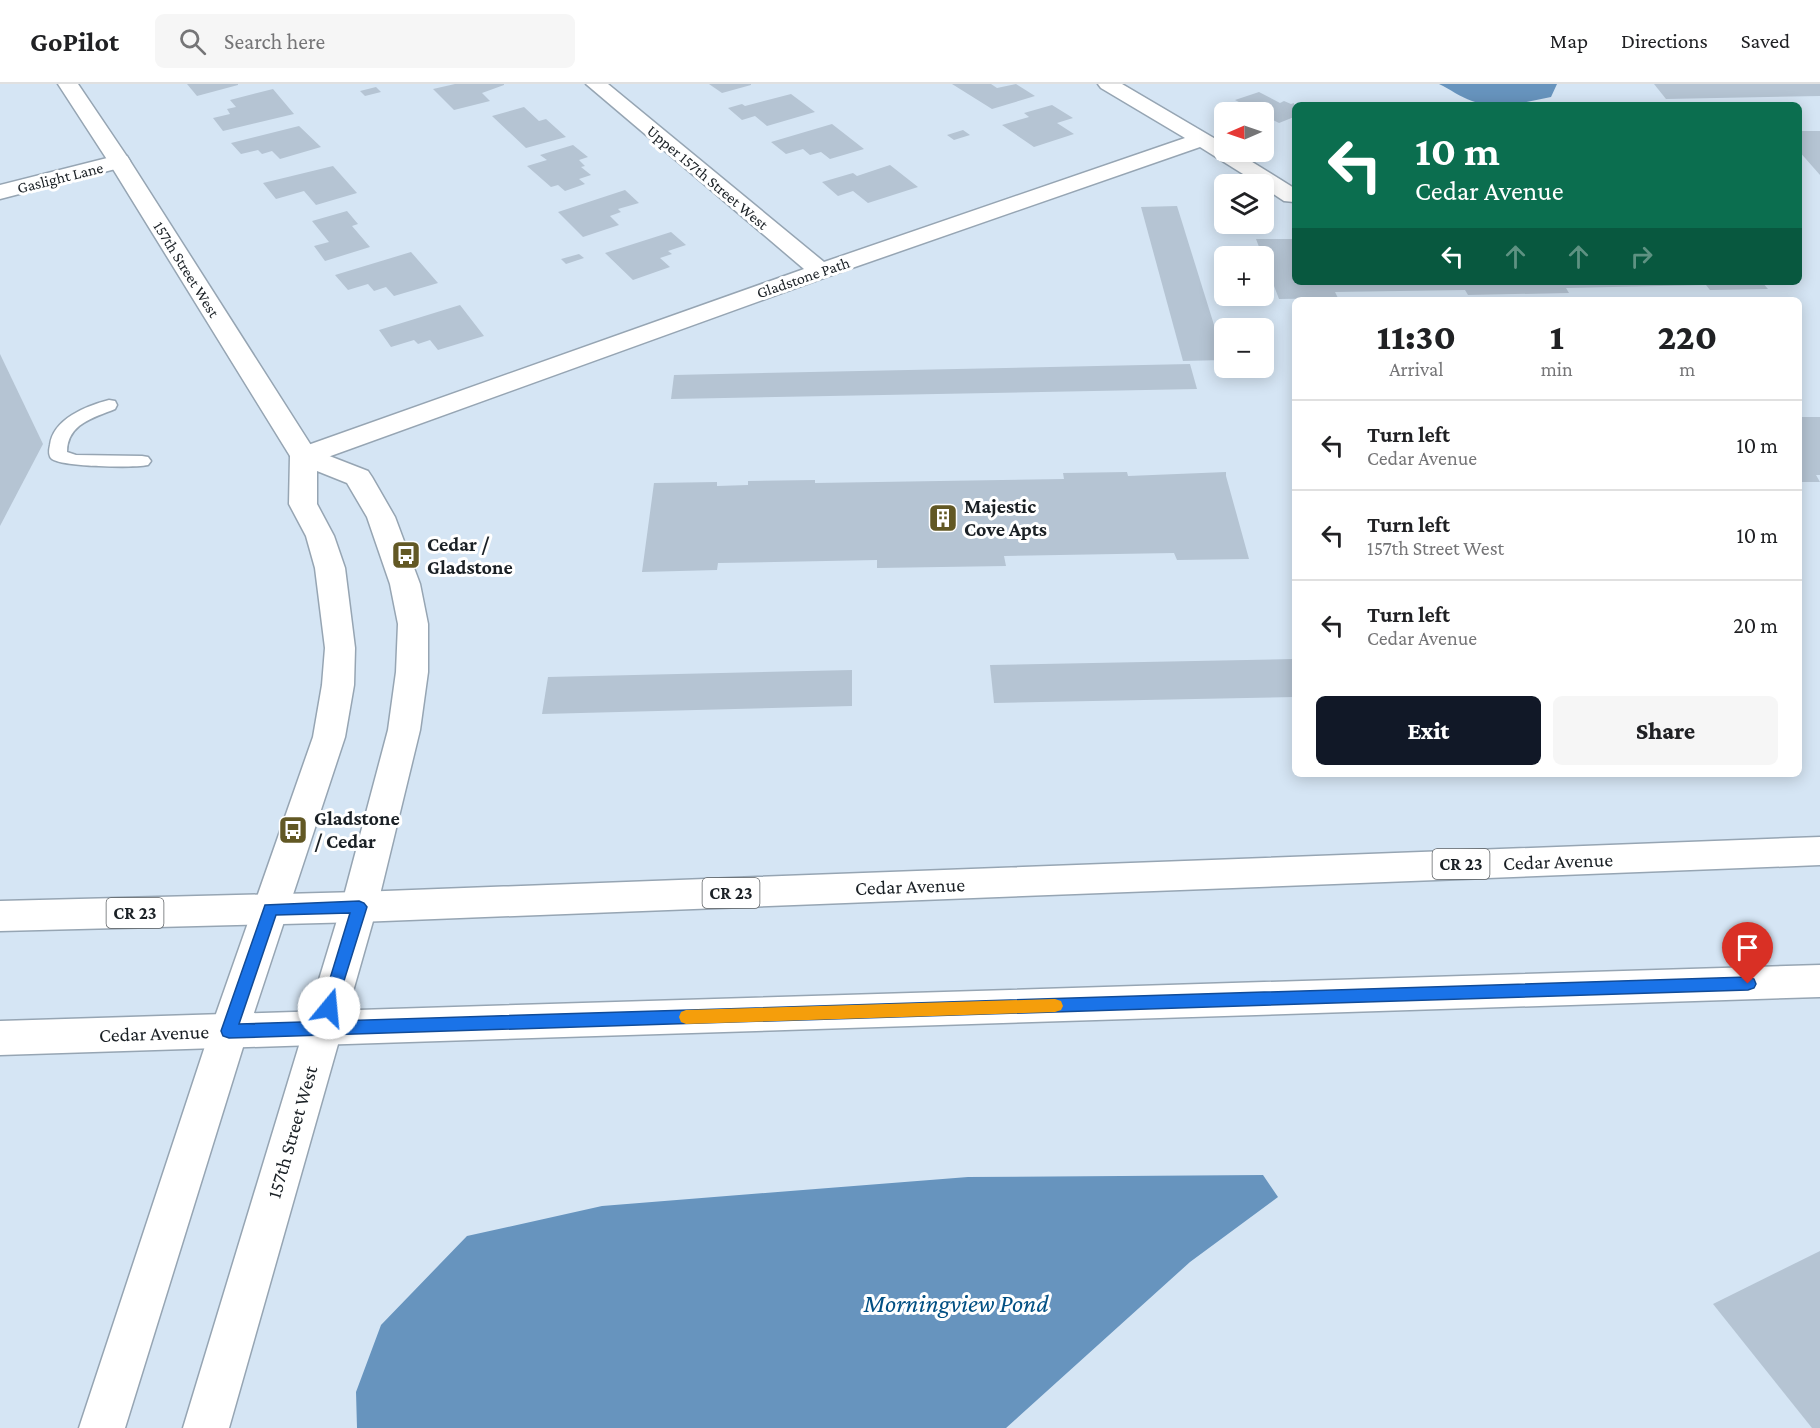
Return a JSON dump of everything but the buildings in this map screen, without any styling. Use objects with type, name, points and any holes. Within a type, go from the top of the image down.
[{"type":"street","name":"157th Street West","points":[[68,84],[119,161],[304,456],[358,477],[381,517],[405,584],[413,624],[412,672],[404,730],[359,907],[206,1428]]},
{"type":"street","name":"Upper 157th Street West","points":[[596,84],[821,271]]},
{"type":"street","points":[[1108,84],[1202,139],[1292,196]]},
{"type":"street","name":"Gladstone Path","points":[[304,456],[821,271],[1202,139]]},
{"type":"street","name":"Gaslight Lane","points":[[0,192],[119,161]]},
{"type":"street","points":[[102,1428],[229,1031],[330,737],[339,685],[340,648],[336,604],[330,568],[320,536],[303,504],[304,456]]},
{"type":"street","name":"Cedar Avenue","points":[[0,916],[359,907],[1820,851]]},
{"type":"street","name":"Cedar Avenue","points":[[0,1038],[1820,981]]},
{"type":"lane","points":[[109,405],[70,422],[57,441],[58,455],[75,460],[142,461]]},
{"type":"water","points":[[1439,84],[1557,84],[1551,97],[1526,102],[1475,102]]},
{"type":"water","name":"Morningview Pond","points":[[1263,1175],[1278,1197],[1190,1262],[1006,1428],[357,1428],[356,1392],[381,1325],[467,1236],[602,1206],[968,1177]]},
{"type":"slow traffic","points":[[686,1017],[1055,1006]]},
{"type":"place","name":"Majestic Cove Apts","points":[[943,518]]},
{"type":"place","name":"Cedar / Gladstone","points":[[406,555]]},
{"type":"place","name":"Gladstone / Cedar","points":[[293,830]]},
{"type":"route","points":[[329,1008],[359,907],[270,909],[229,1031],[1748,984]]}]
